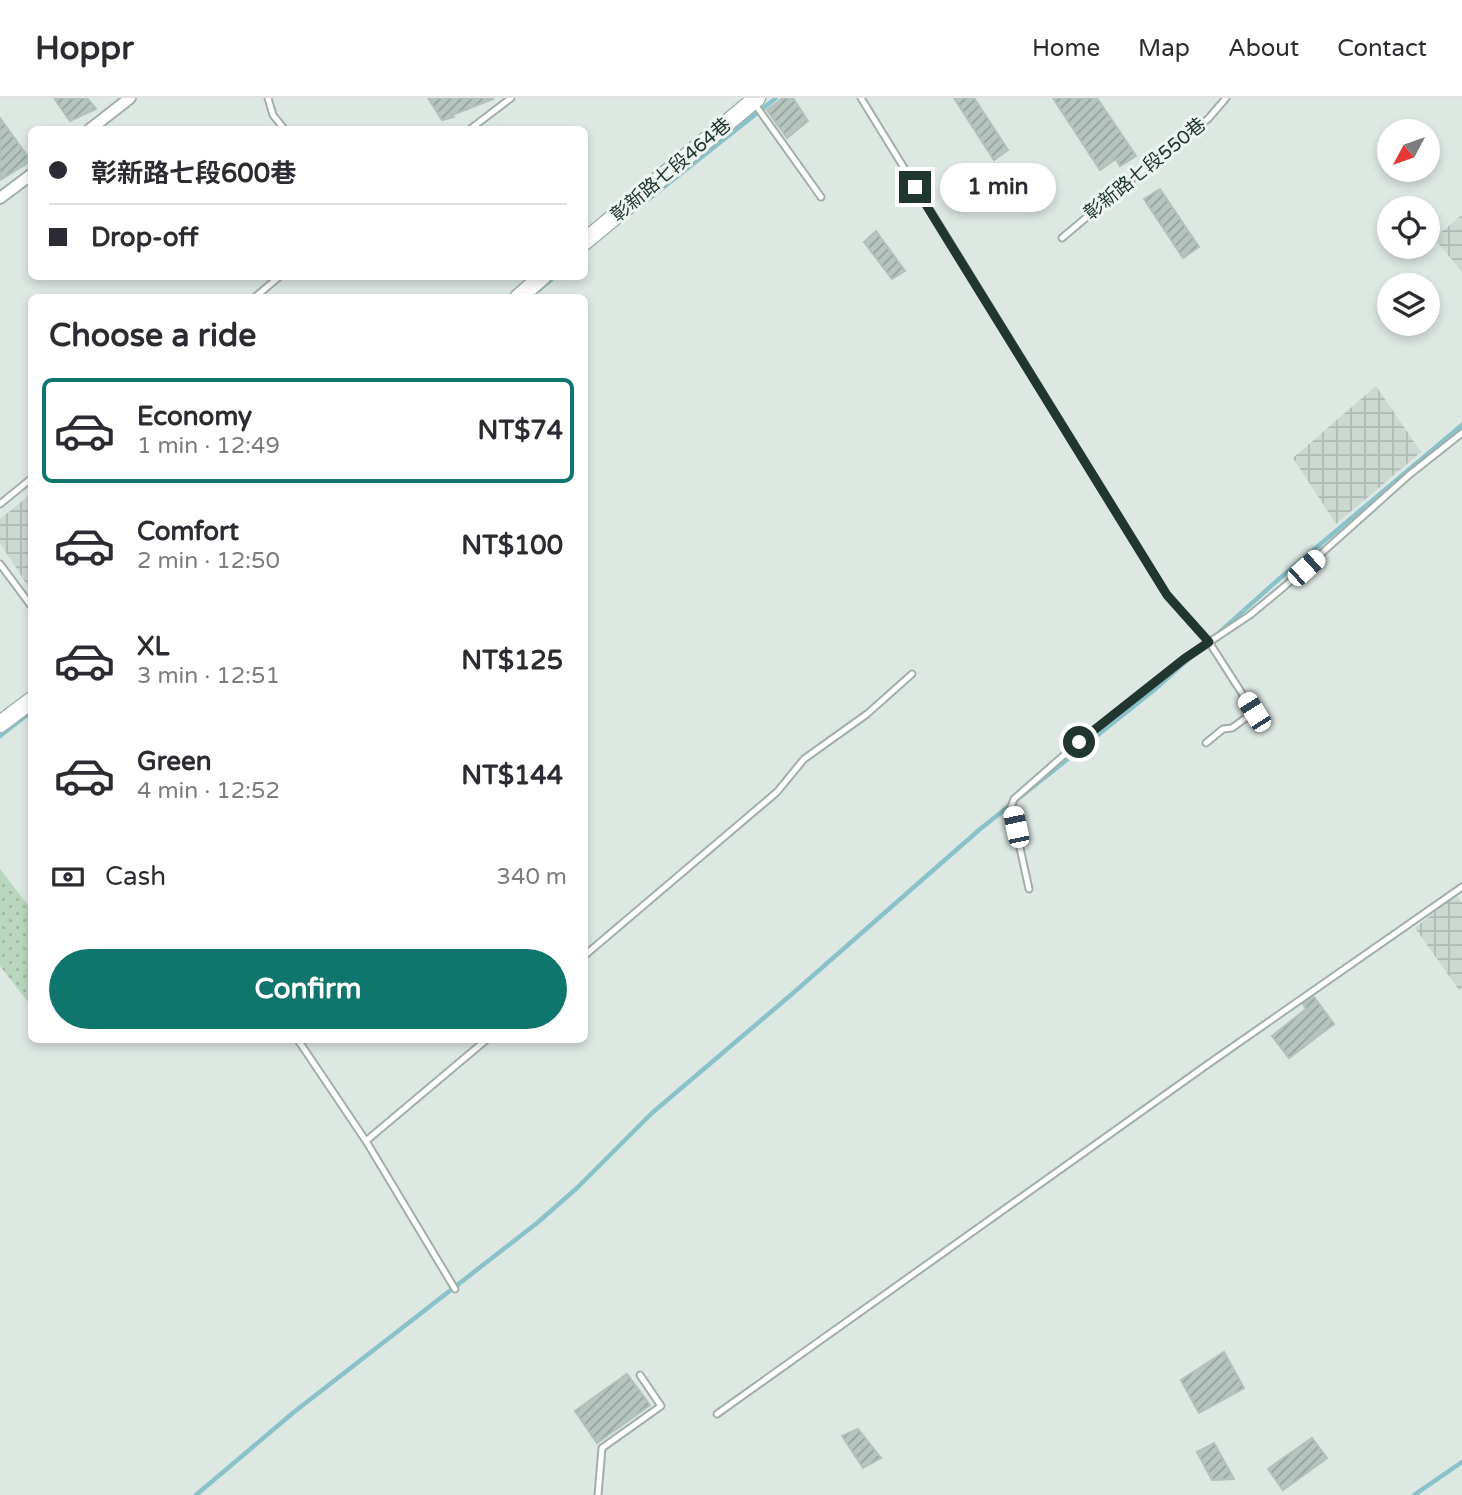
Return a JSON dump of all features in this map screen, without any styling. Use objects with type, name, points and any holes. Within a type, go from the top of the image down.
[{"type":"street","points":[[94,126],[130,98]]},
{"type":"street","name":"彰新路七段464巷","points":[[588,239],[753,99]]},
{"type":"street","points":[[0,198],[28,177]]},
{"type":"street","points":[[523,294],[538,280]]},
{"type":"street","points":[[0,724],[28,702]]},
{"type":"lane","points":[[268,98],[273,115],[282,126]]},
{"type":"lane","points":[[474,126],[511,98]]},
{"type":"lane","points":[[860,98],[1167,595],[1209,642],[1254,712],[1232,728],[1223,729],[1206,743]]},
{"type":"lane","name":"彰新路七段550巷","points":[[1062,238],[1178,140],[1208,119],[1226,98]]},
{"type":"lane","points":[[753,99],[821,197]]},
{"type":"lane","points":[[259,294],[275,280]]},
{"type":"lane","points":[[1029,889],[1011,807],[1014,799],[1079,742],[1184,659],[1250,615],[1277,593],[1409,475],[1462,433]]},
{"type":"lane","points":[[0,504],[28,481]]},
{"type":"lane","points":[[0,564],[28,602]]},
{"type":"lane","points":[[588,953],[777,792],[804,759],[867,713],[912,674]]},
{"type":"lane","points":[[717,1415],[1211,1062],[1462,887]]},
{"type":"lane","points":[[300,1043],[366,1141],[455,1289]]},
{"type":"lane","points":[[366,1141],[482,1043]]},
{"type":"lane","points":[[598,1495],[602,1448],[661,1406],[640,1375]]},
{"type":"shaded area","points":[[1462,215],[1462,272],[1440,245],[1440,233]]},
{"type":"shaded area","points":[[1376,386],[1421,452],[1336,524],[1293,458]]},
{"type":"shaded area","points":[[28,496],[28,586],[0,543],[0,519]]},
{"type":"shaded area","points":[[1456,894],[1462,903],[1462,989],[1459,990],[1415,928]]},
{"type":"green space","points":[[0,869],[28,905],[28,1002],[0,966]]},
{"type":"building","points":[[54,98],[87,98],[96,109],[70,121]]},
{"type":"building","points":[[428,98],[493,98],[493,99],[442,120]]},
{"type":"building","points":[[783,98],[793,98],[808,121],[787,138],[767,110]]},
{"type":"building","points":[[954,98],[974,98],[1008,150],[994,160]]},
{"type":"building","points":[[1053,98],[1097,98],[1136,156],[1120,166],[1116,159],[1100,170]]},
{"type":"building","points":[[0,118],[28,157],[28,163],[0,180]]},
{"type":"building","points":[[1160,189],[1199,247],[1183,258],[1144,199]]},
{"type":"building","points":[[876,231],[905,271],[892,279],[864,242]]},
{"type":"building","points":[[1314,997],[1334,1024],[1289,1058],[1272,1036],[1306,1009],[1303,1004]]},
{"type":"building","points":[[1224,1352],[1244,1388],[1199,1413],[1181,1380]]},
{"type":"building","points":[[627,1374],[650,1405],[597,1443],[575,1411]]},
{"type":"building","points":[[858,1429],[881,1458],[863,1468],[842,1436]]},
{"type":"building","points":[[1312,1438],[1327,1458],[1283,1490],[1268,1469]]},
{"type":"building","points":[[1214,1443],[1234,1479],[1212,1480],[1197,1452]]},
{"type":"waterway","points":[[636,209],[776,98]]},
{"type":"waterway","points":[[539,290],[550,280]]},
{"type":"waterway","points":[[1213,638],[1462,425]]},
{"type":"waterway","points":[[196,1495],[294,1412],[537,1223],[577,1188],[652,1113],[979,830],[1154,690],[1193,655]]},
{"type":"waterway","points":[[0,736],[28,714]]},
{"type":"waterway","points":[[1414,1495],[1462,1462]]},
{"type":"route","points":[[915,187],[1167,595],[1209,642],[1079,742]]}]
